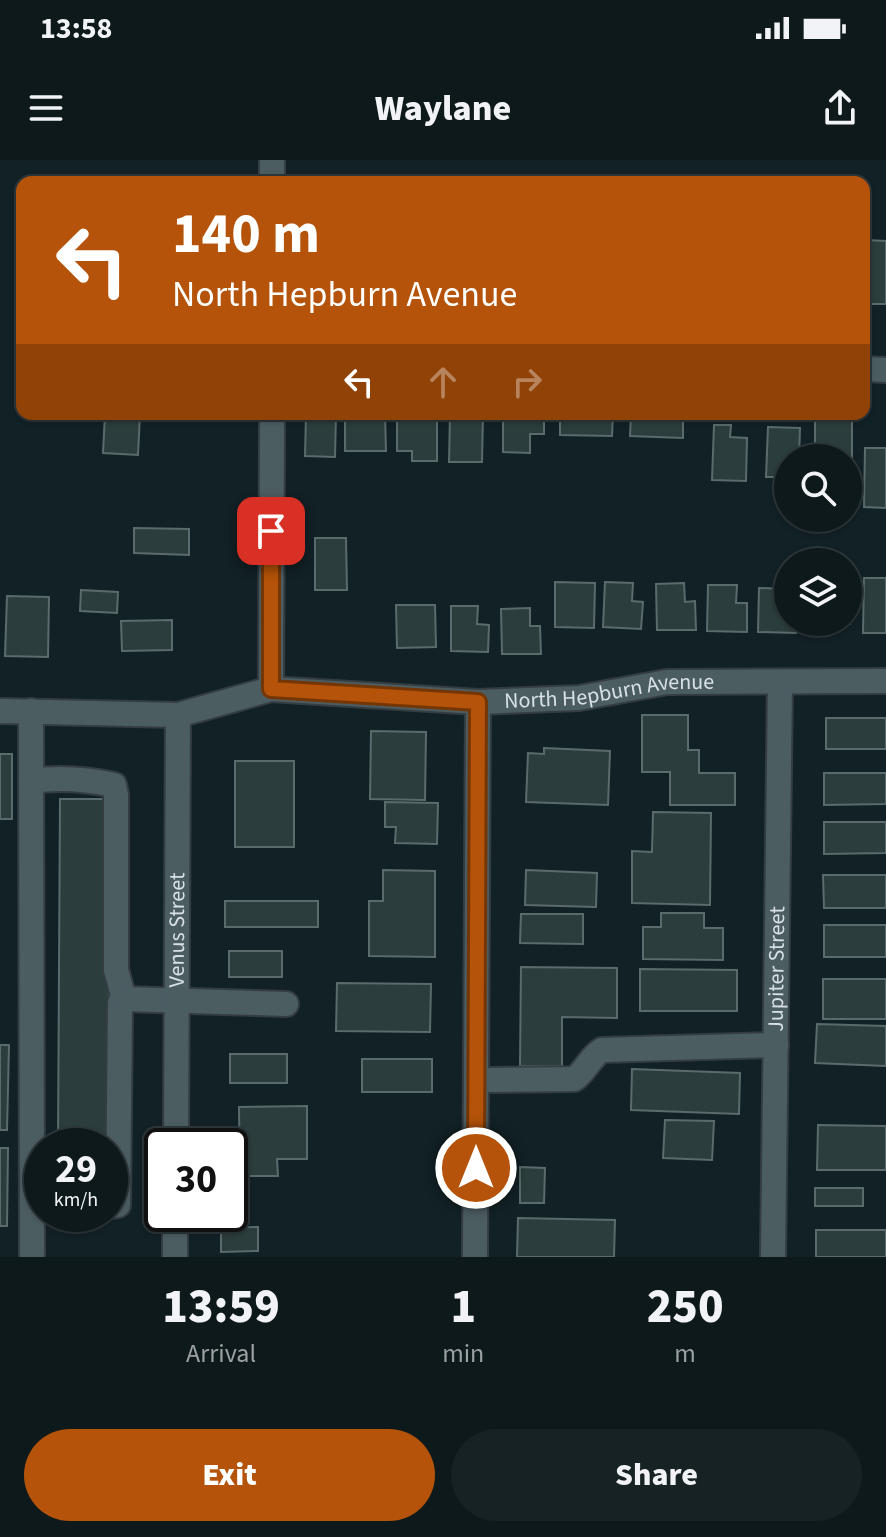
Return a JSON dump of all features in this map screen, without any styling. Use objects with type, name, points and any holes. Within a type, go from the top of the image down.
[{"type":"street","points":[[271,689],[272,420]]},
{"type":"street","name":"North Hepburn Avenue","points":[[0,711],[178,715],[271,689],[478,702],[579,698],[667,682],[886,681]]},
{"type":"street","name":"Jupiter Street","points":[[773,1257],[780,683]]},
{"type":"street","points":[[475,1257],[478,702]]},
{"type":"street","points":[[31,711],[36,1128]]},
{"type":"street","name":"Venus Street","points":[[176,1128],[178,715]]},
{"type":"street","points":[[31,781],[50,778],[114,785],[116,970],[124,999]]},
{"type":"street","points":[[124,999],[286,1004]]},
{"type":"street","points":[[119,1128],[120,1003],[124,999]]},
{"type":"street","points":[[476,1080],[574,1079],[585,1072],[593,1055],[602,1050],[776,1045]]},
{"type":"street","points":[[32,1257],[35,1232]]},
{"type":"street","points":[[175,1232],[175,1257]]},
{"type":"building","points":[[870,240],[886,241],[886,304],[870,304]]},
{"type":"building","points":[[105,420],[140,420],[138,455],[103,453]]},
{"type":"building","points":[[306,420],[336,420],[335,457],[305,456]]},
{"type":"building","points":[[345,420],[385,420],[386,451],[345,451]]},
{"type":"building","points":[[397,420],[437,420],[437,461],[412,461],[412,451],[397,451]]},
{"type":"building","points":[[450,420],[483,420],[482,462],[449,462]]},
{"type":"building","points":[[503,420],[544,420],[544,434],[530,434],[530,453],[503,452]]},
{"type":"building","points":[[560,420],[613,420],[612,436],[560,435]]},
{"type":"building","points":[[631,420],[683,420],[683,438],[630,436]]},
{"type":"building","points":[[815,420],[852,420],[852,444],[815,444]]},
{"type":"building","points":[[714,425],[731,425],[730,437],[747,438],[746,481],[712,480]]},
{"type":"building","points":[[768,427],[800,428],[799,444],[774,444],[774,477],[766,477]]},
{"type":"building","points":[[865,448],[886,448],[886,508],[864,507]]},
{"type":"building","points":[[134,528],[189,529],[189,555],[134,553]]},
{"type":"building","points":[[315,538],[346,538],[347,590],[315,590]]},
{"type":"building","points":[[864,578],[886,578],[886,633],[863,633]]},
{"type":"building","points":[[555,582],[595,583],[594,628],[555,627]]},
{"type":"building","points":[[605,582],[633,583],[632,601],[643,602],[641,629],[603,627]]},
{"type":"building","points":[[684,583],[685,602],[695,601],[696,630],[657,630],[656,584]]},
{"type":"building","points":[[708,585],[737,585],[736,603],[747,603],[747,632],[707,631]]},
{"type":"building","points":[[759,588],[774,589],[774,632],[758,632]]},
{"type":"building","points":[[81,590],[118,592],[117,613],[80,611]]},
{"type":"building","points":[[7,596],[49,597],[48,657],[5,656]]},
{"type":"building","points":[[396,605],[435,605],[436,647],[397,648]]},
{"type":"building","points":[[451,606],[478,606],[477,624],[489,625],[488,652],[451,651]]},
{"type":"building","points":[[530,608],[530,626],[540,626],[541,654],[502,654],[501,609]]},
{"type":"building","points":[[172,620],[172,650],[122,651],[121,621]]},
{"type":"building","points":[[642,715],[688,715],[688,750],[699,750],[699,773],[735,773],[735,805],[670,805],[670,772],[642,772]]},
{"type":"building","points":[[826,718],[886,718],[886,749],[826,749]]},
{"type":"building","points":[[371,731],[426,732],[425,800],[370,799]]},
{"type":"building","points":[[544,748],[610,751],[608,805],[526,802],[528,753],[544,754]]},
{"type":"building","points":[[0,754],[12,754],[12,819],[0,819]]},
{"type":"building","points":[[235,761],[294,761],[294,847],[235,847]]},
{"type":"building","points":[[824,773],[886,773],[886,804],[824,805]]},
{"type":"building","points":[[60,799],[110,799],[108,1128],[58,1128]]},
{"type":"building","points":[[385,802],[438,803],[437,844],[395,843],[396,827],[385,827]]},
{"type":"building","points":[[653,812],[711,813],[710,905],[632,903],[632,851],[652,852]]},
{"type":"building","points":[[824,822],[886,822],[886,853],[824,854]]},
{"type":"building","points":[[383,870],[435,871],[435,957],[369,956],[369,901],[383,901]]},
{"type":"building","points":[[526,870],[597,873],[596,907],[525,905]]},
{"type":"building","points":[[823,875],[886,875],[886,908],[824,908]]},
{"type":"building","points":[[225,901],[318,901],[318,927],[225,927]]},
{"type":"building","points":[[661,913],[704,913],[704,928],[723,928],[723,960],[643,959],[643,927],[661,927]]},
{"type":"building","points":[[521,914],[583,914],[583,944],[520,943]]},
{"type":"building","points":[[824,925],[886,925],[886,957],[824,957]]},
{"type":"building","points":[[229,951],[282,951],[282,977],[229,977]]},
{"type":"building","points":[[521,967],[617,968],[617,1018],[562,1017],[562,1066],[520,1066]]},
{"type":"building","points":[[640,969],[737,970],[737,1011],[640,1011]]},
{"type":"building","points":[[823,979],[886,979],[886,1019],[823,1019]]},
{"type":"building","points":[[337,983],[431,984],[430,1032],[336,1031]]},
{"type":"building","points":[[817,1024],[886,1026],[886,1066],[815,1063]]},
{"type":"building","points":[[0,1045],[9,1045],[7,1130],[0,1130]]},
{"type":"building","points":[[230,1054],[287,1054],[287,1083],[230,1083]]},
{"type":"building","points":[[362,1059],[432,1059],[432,1092],[362,1092]]},
{"type":"building","points":[[632,1069],[740,1073],[739,1114],[631,1110]]},
{"type":"building","points":[[307,1106],[307,1159],[277,1159],[278,1176],[248,1176],[248,1128],[239,1128],[239,1107]]},
{"type":"building","points":[[665,1120],[714,1121],[712,1160],[663,1158]]},
{"type":"building","points":[[818,1125],[886,1126],[886,1170],[817,1170]]},
{"type":"building","points":[[0,1148],[8,1148],[7,1226],[0,1226]]},
{"type":"building","points":[[520,1167],[545,1168],[544,1203],[520,1203]]},
{"type":"building","points":[[815,1188],[863,1188],[863,1206],[815,1206]]},
{"type":"building","points":[[518,1218],[615,1220],[614,1257],[517,1257]]},
{"type":"building","points":[[248,1227],[258,1227],[258,1251],[221,1252],[221,1232],[248,1232]]},
{"type":"building","points":[[816,1230],[886,1230],[886,1257],[816,1257]]},
{"type":"route","points":[[271,531],[271,689],[478,702],[476,1168]]}]
